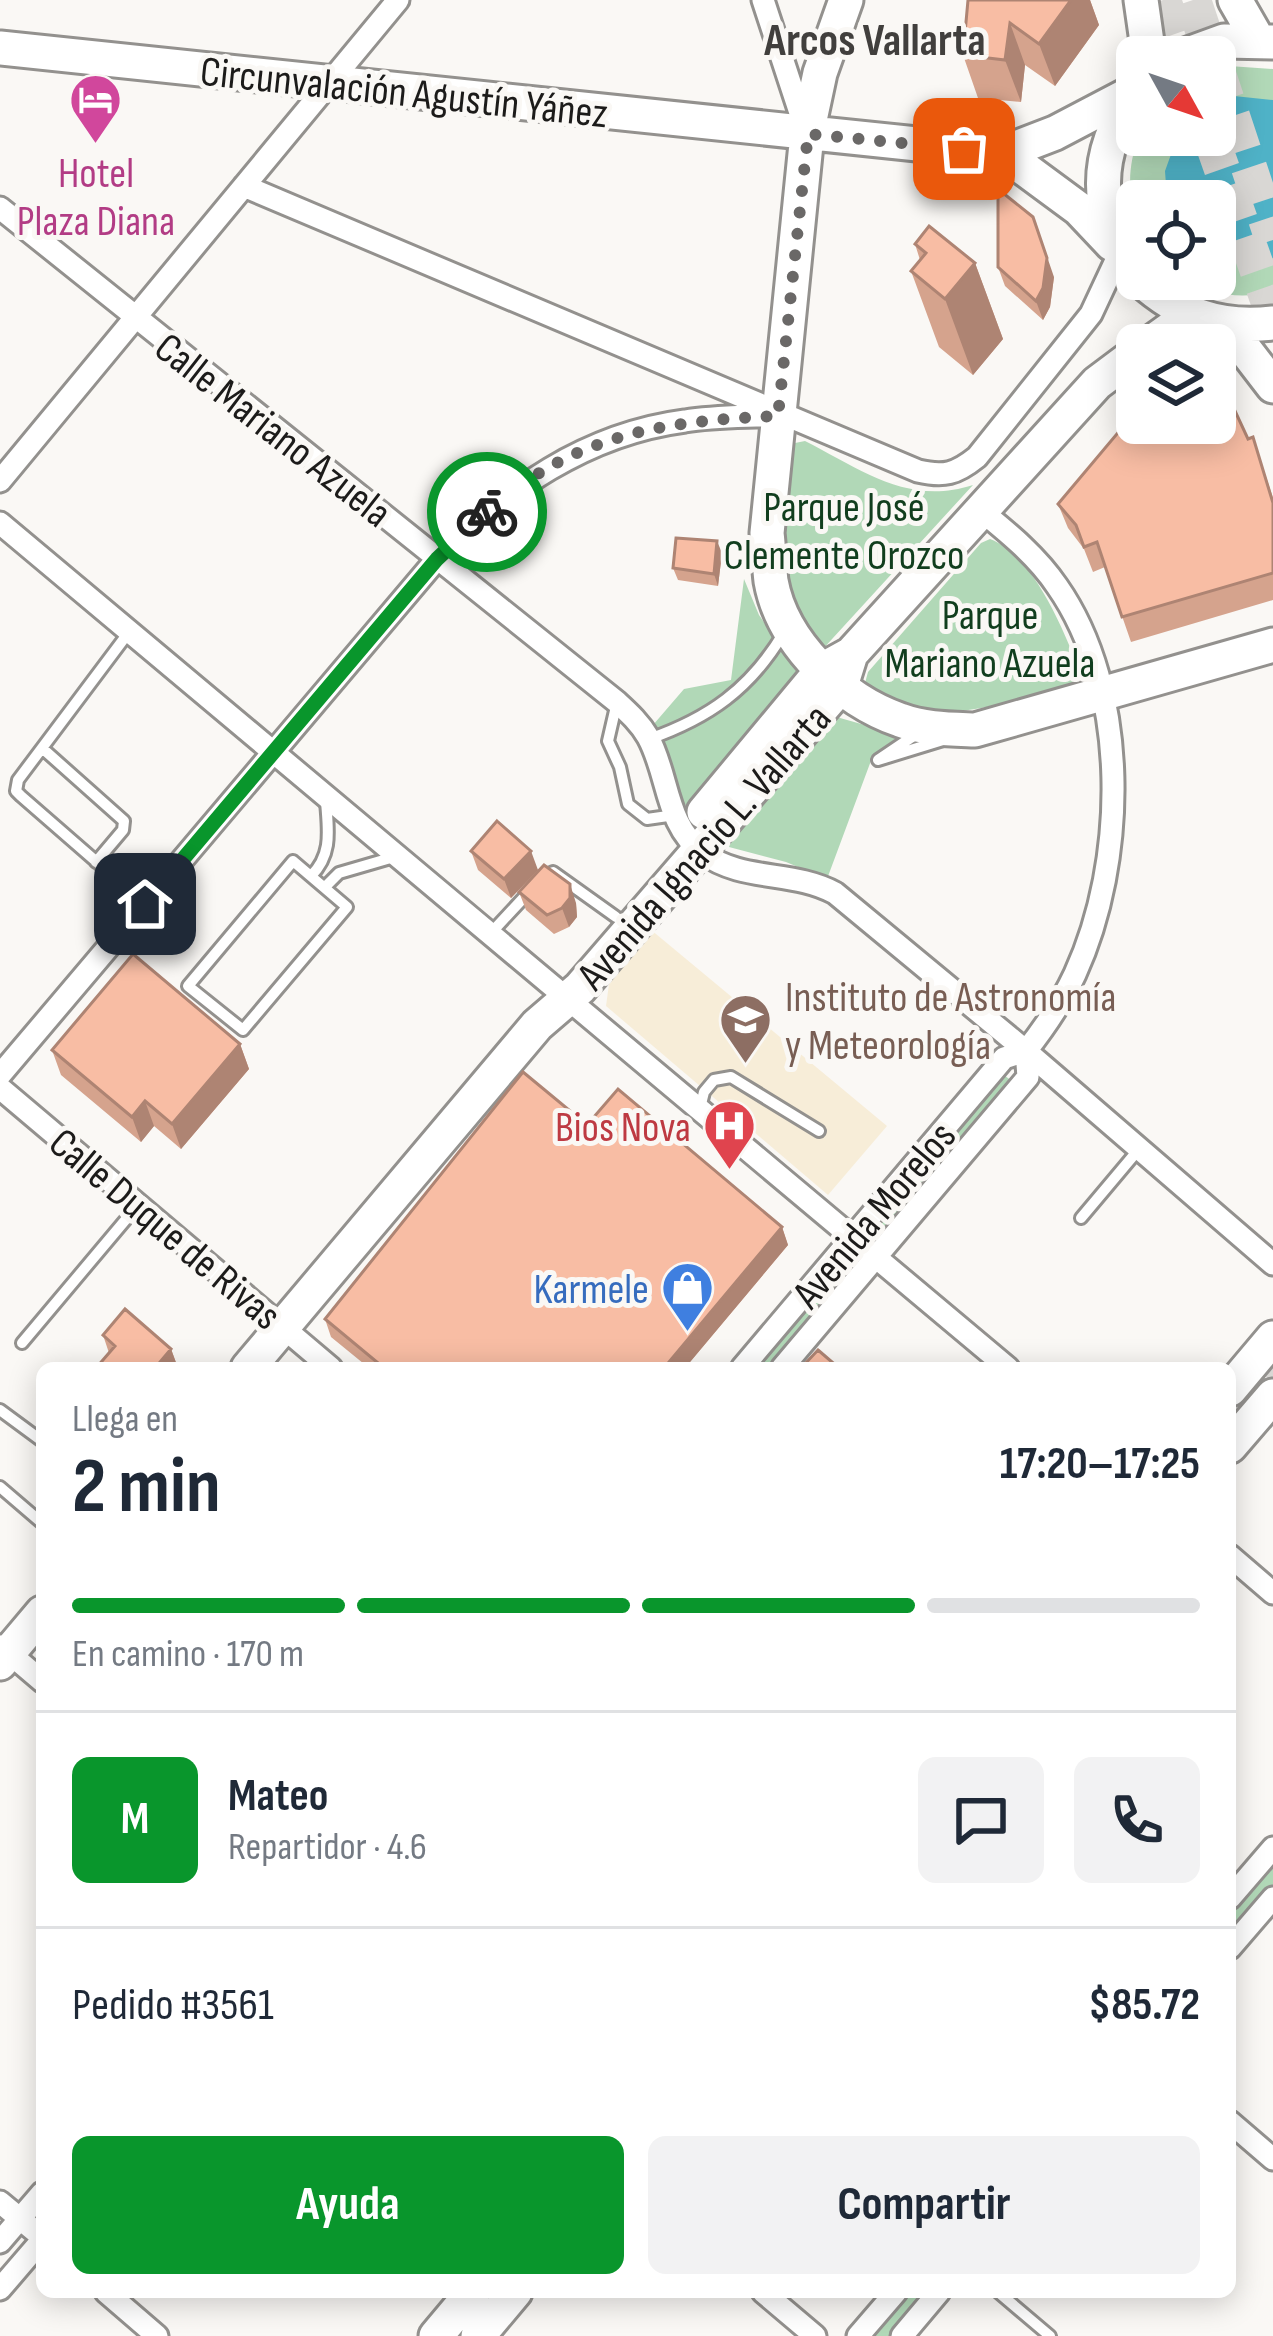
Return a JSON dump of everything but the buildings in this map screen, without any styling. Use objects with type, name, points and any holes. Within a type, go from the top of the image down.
[{"type":"main road","points":[[846,0],[820,74],[808,134],[767,533],[772,584],[788,626],[880,712],[932,728],[975,730],[1273,645]]},
{"type":"main road","points":[[1141,0],[1144,36]]},
{"type":"main road","points":[[1235,0],[1266,41]]},
{"type":"main road","name":"Circunvalación Agustín Yáñez","points":[[0,48],[1004,153]]},
{"type":"main road","points":[[1004,153],[1116,101]]},
{"type":"main road","points":[[1116,127],[1103,169],[1106,211],[1116,233]]},
{"type":"main road","points":[[1004,153],[1079,209],[1116,251]]},
{"type":"main road","points":[[1162,300],[1202,319],[1243,347],[1273,386]]},
{"type":"main road","points":[[1192,324],[1202,319],[1244,326],[1273,323]]},
{"type":"main road","name":"Avenida Ignacio L. Vallarta","points":[[562,994],[616,917],[686,834],[979,509],[1116,368]]},
{"type":"main road","name":"Avenida Ignacio L. Vallarta","points":[[253,1362],[537,1025],[686,834]]},
{"type":"main road","points":[[1236,1382],[1273,1337]]},
{"type":"main road","points":[[1236,1439],[1273,1396]]},
{"type":"main road","points":[[3,1654],[36,1619]]},
{"type":"main road","points":[[436,2336],[468,2298]]},
{"type":"main road","points":[[478,2336],[510,2298]]},
{"type":"street","points":[[0,481],[398,0]]},
{"type":"street","points":[[763,0],[808,134]]},
{"type":"street","points":[[244,186],[778,416],[939,476],[958,472],[977,458],[1116,287]]},
{"type":"street","name":"Calle Mariano Azuela","points":[[0,208],[617,703],[649,739],[686,834]]},
{"type":"street","points":[[0,1075],[437,559],[509,492],[566,457],[637,432],[685,421],[778,416]]},
{"type":"street","points":[[979,509],[1036,560],[1058,587],[1093,655],[1112,795],[1103,886],[1075,974],[1052,1017],[1026,1051]]},
{"type":"street","points":[[0,523],[1001,1362]]},
{"type":"street","points":[[686,834],[737,870],[815,882],[835,893],[1273,1264]]},
{"type":"street","name":"Avenida Morelos","points":[[747,1362],[1004,1058],[1026,1051],[1028,1078],[787,1362]]},
{"type":"street","name":"Calle Duque de Rivas","points":[[0,1088],[325,1362]]},
{"type":"street","points":[[1236,1561],[1273,1593]]},
{"type":"street","points":[[3,1654],[36,1677]]},
{"type":"street","points":[[1236,1891],[1273,1847]]},
{"type":"street","points":[[1236,1941],[1273,1898]]},
{"type":"street","points":[[1236,2127],[1273,2158]]},
{"type":"street","points":[[0,2242],[36,2200]]},
{"type":"street","points":[[0,2202],[36,2234]]},
{"type":"street","points":[[0,2289],[36,2246]]},
{"type":"street","points":[[113,2298],[158,2336]]},
{"type":"street","points":[[770,2298],[815,2336]]},
{"type":"street","points":[[858,2336],[891,2298]]},
{"type":"street","points":[[902,2336],[934,2298]]},
{"type":"lane","points":[[649,739],[692,723],[731,699],[764,666],[788,626]]},
{"type":"lane","points":[[129,632],[18,780],[16,791],[145,904]]},
{"type":"lane","points":[[617,703],[608,741],[628,804],[647,819],[686,834]]},
{"type":"lane","points":[[932,728],[903,740],[878,760],[975,730]]},
{"type":"lane","points":[[42,748],[124,820],[123,830],[96,862]]},
{"type":"lane","points":[[311,876],[324,863],[328,848],[326,796]]},
{"type":"lane","points":[[325,887],[339,874],[397,856]]},
{"type":"lane","points":[[293,861],[325,887],[347,907],[243,1030],[188,986],[293,861]]},
{"type":"lane","points":[[490,934],[554,872],[616,917]]},
{"type":"lane","points":[[699,1109],[707,1088],[722,1076],[819,1131]]},
{"type":"lane","points":[[1081,1218],[1139,1148]]},
{"type":"lane","points":[[22,1343],[138,1205]]},
{"type":"lane","points":[[0,1410],[36,1437]]},
{"type":"lane","points":[[0,1487],[36,1518]]},
{"type":"lane","points":[[1005,2298],[1050,2336]]},
{"type":"shaded area","name":"Instituto de Astronomía y Meteorología","points":[[650,929],[887,1126],[828,1195],[606,1006],[609,984]]},
{"type":"green space","points":[[1236,66],[1273,69],[1273,291],[1236,295],[1236,180],[1130,180],[1134,156],[1236,156]]},
{"type":"green space","name":"Parque José Clemente Orozco","points":[[805,441],[906,488],[927,491],[973,485],[822,650],[793,614],[778,554],[789,450]]},
{"type":"green space","name":"Parque Mariano Azuela","points":[[990,539],[1007,549],[1036,581],[1084,682],[970,710],[910,709],[885,700],[865,683],[868,672],[981,543]]},
{"type":"green space","points":[[744,579],[759,615],[799,673],[687,806],[676,798],[653,725],[684,689],[731,680]]},
{"type":"green space","points":[[833,716],[900,735],[872,758],[827,879],[729,847],[724,842]]},
{"type":"green space","points":[[1001,1073],[1012,1081],[887,1231],[877,1223]]},
{"type":"green space","points":[[838,1262],[851,1273],[776,1362],[754,1362]]},
{"type":"green space","points":[[1273,1848],[1273,1898],[1236,1941],[1236,1891]]},
{"type":"green space","points":[[891,2298],[934,2298],[902,2336],[858,2336]]},
{"type":"water","points":[[1236,96],[1273,100],[1273,258],[1236,260],[1236,180],[1166,180],[1170,156],[1236,156]]},
{"type":"tunnel","points":[[1163,0],[1176,36]]},
{"type":"tunnel","points":[[1193,0],[1205,36]]},
{"type":"tunnel","points":[[1236,128],[1273,240]]},
{"type":"tunnel","points":[[1217,156],[1273,314]]},
{"type":"tunnel","points":[[1236,1410],[1273,1365]]},
{"type":"way so far","points":[[487,512],[509,492],[566,457],[637,432],[685,421],[778,416],[808,134],[964,149]]},
{"type":"place","name":"Hotel Plaza Diana","points":[[96,146]]},
{"type":"place","name":"Instituto de Astronomía y Meteorología","points":[[746,1066]]},
{"type":"place","name":"Bios Nova","points":[[730,1172]]},
{"type":"place","name":"Karmele","points":[[688,1334]]},
{"type":"district","name":"Arcos Vallarta","points":[[875,39]]},
{"type":"route","points":[[145,904],[437,559],[487,512]]}]
